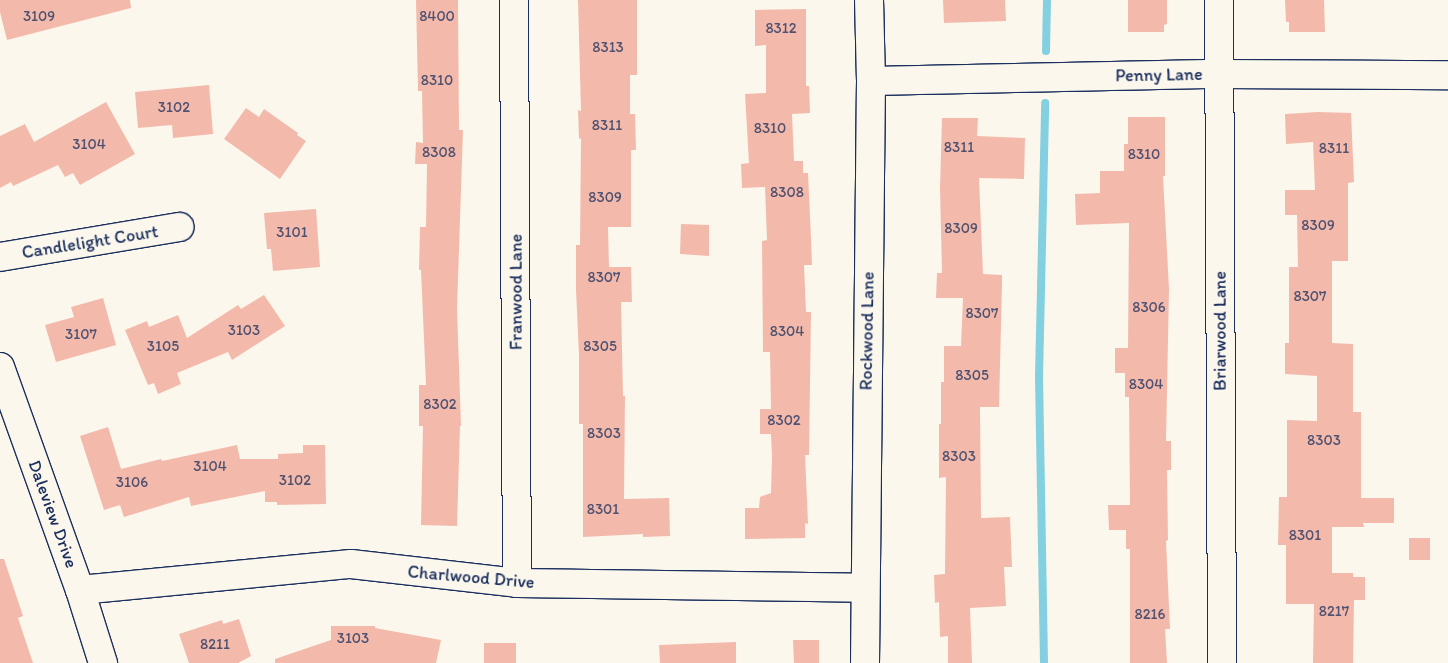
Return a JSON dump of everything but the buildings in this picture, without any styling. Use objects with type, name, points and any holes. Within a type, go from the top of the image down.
[{"type":"street","name":"Franwood Lane","points":[[514,0],[517,584]]},
{"type":"street","name":"Rockwood Lane","points":[[865,663],[864,588],[871,81],[870,0]]},
{"type":"street","name":"Briarwood Lane","points":[[1219,0],[1222,663]]},
{"type":"street","name":"Penny Lane","points":[[871,81],[1219,74],[1448,75]]},
{"type":"street","name":"Candlelight Court","points":[[0,257],[180,227]]},
{"type":"street","name":"Daleview Drive","points":[[0,367],[80,590],[103,663]]},
{"type":"street","name":"Charlwood Drive","points":[[80,590],[351,564],[517,584],[864,588]]},
{"type":"waterway","points":[[1046,51],[1047,0]]},
{"type":"waterway","points":[[1044,663],[1039,377],[1045,103]]}]
